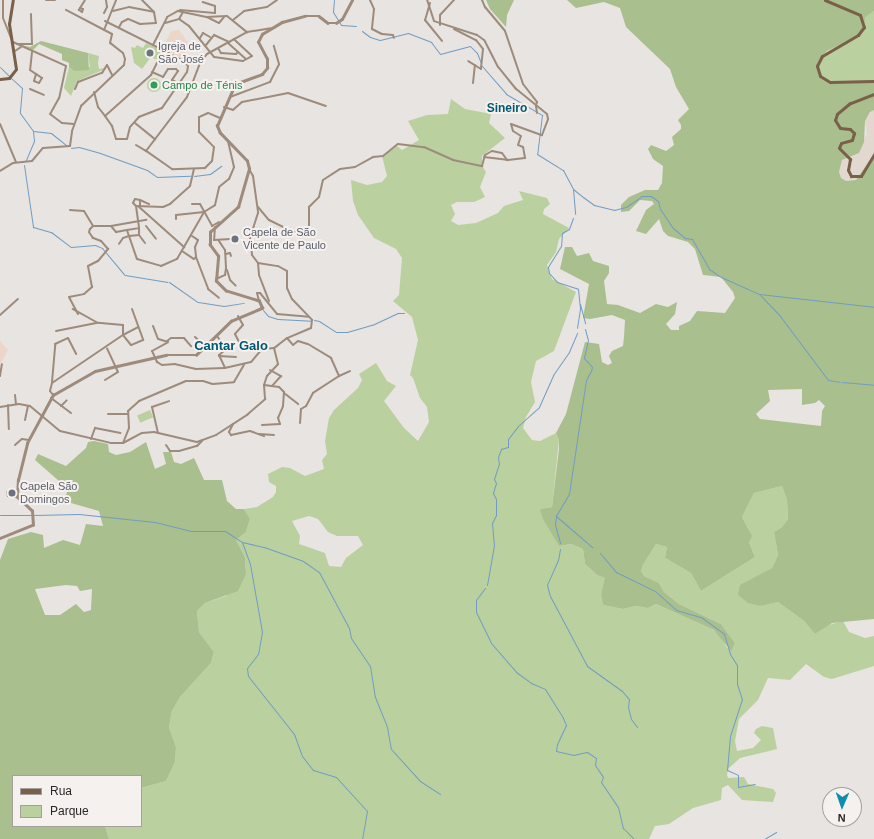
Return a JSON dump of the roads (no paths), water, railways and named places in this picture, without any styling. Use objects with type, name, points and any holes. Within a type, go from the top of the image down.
[{"type":"main road","points":[[2,79],[13,74],[16,64],[14,43],[8,21],[13,0]]},
{"type":"main road","points":[[825,0],[860,15],[864,24],[858,35],[822,56],[817,66],[820,76],[830,82],[874,81]]},
{"type":"main road","points":[[874,94],[850,103],[837,114],[835,120],[840,128],[850,129],[854,133],[852,140],[842,142],[839,148],[850,159],[848,170],[851,176],[861,176],[874,154]]},
{"type":"street","points":[[3,0],[3,18],[14,43],[66,67],[59,98],[50,112],[51,116],[62,123],[74,124]]},
{"type":"street","points":[[46,0],[55,0]]},
{"type":"street","points":[[80,8],[85,0]]},
{"type":"street","points":[[104,13],[106,0]]},
{"type":"street","points":[[104,30],[113,11],[116,0]]},
{"type":"street","points":[[119,27],[122,22],[128,19],[140,24],[156,23],[154,12],[142,0]]},
{"type":"street","points":[[233,20],[244,11],[267,7],[277,0]]},
{"type":"street","points":[[146,151],[187,97],[201,61],[210,53],[248,32],[271,28],[289,20],[312,15],[320,17],[328,23],[336,23],[342,19],[352,0]]},
{"type":"street","points":[[370,0],[374,9],[371,23],[372,29],[393,37]]},
{"type":"street","points":[[427,0],[430,4],[432,18],[440,25],[477,35],[484,40],[498,67],[548,118],[539,135],[512,124],[513,131],[521,136],[518,144],[523,147],[525,158],[507,160],[484,157]]},
{"type":"street","points":[[440,25],[440,15],[454,0]]},
{"type":"street","points":[[482,0],[485,8],[505,31],[523,84],[537,102],[537,112]]},
{"type":"street","points":[[153,45],[167,17],[179,11],[215,13],[215,6],[203,2]]},
{"type":"street","points":[[430,4],[425,20],[442,41]]},
{"type":"street","points":[[147,12],[148,5]]},
{"type":"street","points":[[113,11],[129,7],[147,12],[154,12]]},
{"type":"street","points":[[0,171],[16,162],[32,161],[43,148],[68,148],[74,124],[81,106],[121,68],[125,59],[123,53],[109,41],[112,34],[66,10]]},
{"type":"street","points":[[179,11],[206,17],[224,17],[233,20],[248,32]]},
{"type":"street","points":[[179,19],[183,12]]},
{"type":"street","points":[[14,43],[32,44],[31,14]]},
{"type":"street","points":[[206,17],[218,23],[224,17]]},
{"type":"street","points":[[163,25],[171,20],[179,19],[200,38],[210,53],[221,60],[246,59],[252,56],[234,39]]},
{"type":"street","points":[[94,92],[98,107],[119,140],[129,138],[130,127],[139,117],[162,108],[180,84],[188,66],[184,61],[105,20]]},
{"type":"street","points":[[270,304],[259,275],[258,262],[252,255],[250,233],[258,217],[258,207],[253,176],[247,161],[218,129],[224,107],[235,84],[265,71],[268,62],[259,39],[271,28]]},
{"type":"street","points":[[454,28],[481,45],[484,52],[483,67],[479,69],[468,61]]},
{"type":"street","points":[[200,38],[203,33],[210,37],[218,35],[229,42],[246,59]]},
{"type":"street","points":[[206,45],[210,37]]},
{"type":"street","points":[[228,97],[270,82],[279,64],[274,46]]},
{"type":"street","points":[[15,51],[22,47]]},
{"type":"street","points":[[218,48],[221,53],[236,54],[238,52]]},
{"type":"street","points":[[105,116],[152,72],[163,50]]},
{"type":"street","points":[[32,52],[30,70],[36,74],[42,78],[39,83],[33,78],[36,74]]},
{"type":"street","points":[[106,62],[112,75]]},
{"type":"street","points":[[75,89],[78,82],[102,73],[107,65]]},
{"type":"street","points":[[473,82],[475,65]]},
{"type":"street","points":[[152,72],[163,77],[168,69],[176,69],[178,70],[172,80],[180,84]]},
{"type":"street","points":[[30,90],[44,95]]},
{"type":"street","points":[[224,107],[233,110],[242,102],[288,93],[326,106]]},
{"type":"street","points":[[136,146],[172,169],[187,170],[209,166],[214,152],[211,142],[199,132],[199,117],[208,113],[220,118]]},
{"type":"street","points":[[134,123],[155,139]]},
{"type":"street","points":[[0,124],[16,162]]},
{"type":"street","points":[[127,230],[137,259],[153,265],[170,263],[178,259],[204,212],[214,205],[219,187],[229,179],[234,167],[228,141]]},
{"type":"street","points":[[258,207],[268,220],[294,232],[305,234],[309,227],[309,207],[319,197],[323,180],[340,169],[355,167],[373,157],[383,156],[398,144],[424,147],[453,160],[482,166],[487,152],[498,152],[507,160]]},
{"type":"street","points":[[138,206],[150,205],[162,207],[170,204],[190,186],[194,169]]},
{"type":"street","points":[[249,169],[238,207],[210,231],[209,241],[218,256],[216,279],[218,285],[226,291],[259,301]]},
{"type":"street","points":[[187,170],[191,177]]},
{"type":"street","points":[[150,205],[140,200],[133,201],[184,247]]},
{"type":"street","points":[[140,200],[138,206],[139,235],[145,243]]},
{"type":"street","points":[[192,204],[200,204],[212,226],[219,222]]},
{"type":"street","points":[[144,211],[146,205]]},
{"type":"street","points":[[70,210],[84,211],[93,226]]},
{"type":"street","points":[[176,219],[176,215],[204,212]]},
{"type":"street","points":[[93,226],[111,226],[138,220],[146,220]]},
{"type":"street","points":[[78,314],[69,298],[84,294],[92,287],[88,266],[106,252],[104,244],[89,232],[93,226]]},
{"type":"street","points":[[111,226],[116,232],[139,228]]},
{"type":"street","points":[[146,226],[156,239]]},
{"type":"street","points":[[215,226],[213,238],[219,241],[226,254],[225,275],[216,279]]},
{"type":"street","points":[[119,244],[123,238],[139,235]]},
{"type":"street","points":[[192,236],[198,240],[195,247],[196,257],[208,289],[219,298]]},
{"type":"street","points":[[219,241],[230,239]]},
{"type":"street","points":[[182,251],[194,259],[196,257]]},
{"type":"street","points":[[226,254],[230,253],[231,256]]},
{"type":"street","points":[[191,346],[184,338],[170,338],[167,344],[152,349],[155,358],[162,365],[175,364],[196,369],[225,368],[251,362],[262,349],[274,348],[288,338],[310,328],[312,320],[289,294],[287,270],[278,266],[258,262]]},
{"type":"street","points":[[226,268],[230,280],[236,286]]},
{"type":"street","points":[[16,497],[22,458],[29,440],[53,395],[89,373],[175,354],[196,356],[238,316],[262,308],[257,293],[260,293],[280,316],[309,317]]},
{"type":"street","points":[[0,315],[18,300]]},
{"type":"street","points":[[73,308],[78,314],[97,323]]},
{"type":"street","points":[[56,331],[97,323],[123,325],[123,335],[131,345],[143,340],[132,309]]},
{"type":"street","points":[[238,316],[243,325],[235,334],[239,342]]},
{"type":"street","points":[[153,326],[158,339],[168,341]]},
{"type":"street","points":[[52,383],[107,348],[123,335],[138,327]]},
{"type":"street","points":[[195,336],[206,347]]},
{"type":"street","points":[[217,336],[226,349],[225,352],[220,352],[219,356]]},
{"type":"street","points":[[53,395],[50,391],[55,344],[68,338],[76,354]]},
{"type":"street","points":[[288,338],[293,345],[298,341],[308,344],[331,358],[339,376]]},
{"type":"street","points":[[105,380],[117,374],[116,366],[107,348]]},
{"type":"street","points":[[166,445],[170,451],[179,451],[196,446],[234,423],[265,399],[264,385],[270,370],[278,364],[274,348]]},
{"type":"street","points":[[219,356],[236,357]]},
{"type":"street","points":[[219,356],[225,368]]},
{"type":"street","points":[[0,376],[2,364]]},
{"type":"street","points":[[108,414],[127,414],[139,401],[182,382],[203,381],[213,384],[234,382],[245,364]]},
{"type":"street","points":[[270,370],[281,376],[272,386]]},
{"type":"street","points":[[300,423],[301,409],[306,406],[313,393],[339,376],[350,371]]},
{"type":"street","points":[[264,385],[279,387],[298,404]]},
{"type":"street","points":[[262,425],[280,424],[278,418],[283,406],[284,393]]},
{"type":"street","points":[[15,395],[16,404]]},
{"type":"street","points":[[51,398],[71,413]]},
{"type":"street","points":[[61,406],[67,400]]},
{"type":"street","points":[[158,433],[152,407],[169,400]]},
{"type":"street","points":[[0,407],[16,404],[28,406],[41,418],[60,431],[90,439],[123,443],[142,433],[158,433],[202,441]]},
{"type":"street","points":[[8,405],[9,429]]},
{"type":"street","points":[[25,420],[28,406]]},
{"type":"street","points":[[123,443],[129,428],[127,414]]},
{"type":"street","points":[[234,423],[229,432],[231,435],[250,431],[264,436]]},
{"type":"street","points":[[90,439],[95,428],[121,432]]},
{"type":"street","points":[[258,434],[274,435]]},
{"type":"street","points":[[15,445],[22,439],[29,440]]},
{"type":"street","points":[[0,538],[32,528],[34,522],[32,511],[16,497],[8,496],[8,492]]},
{"type":"waterway","points":[[334,0],[333,12],[341,25],[356,26]]},
{"type":"waterway","points":[[362,31],[370,37],[380,40],[408,33],[431,42],[440,54],[470,46],[477,53],[481,63]]},
{"type":"waterway","points":[[482,66],[506,94],[542,115],[537,154],[563,170],[573,189],[594,205],[614,210],[626,207],[641,197]]},
{"type":"waterway","points":[[0,67],[9,76]]},
{"type":"waterway","points":[[11,78],[22,88],[20,113],[33,131],[34,141],[26,160]]},
{"type":"waterway","points":[[33,131],[51,133],[67,146]]},
{"type":"waterway","points":[[71,148],[79,147],[100,153],[147,170],[157,177],[190,176]]},
{"type":"waterway","points":[[24,165],[33,227],[51,232],[71,247],[95,245],[102,248],[125,275],[167,282]]},
{"type":"waterway","points":[[194,176],[210,174],[221,166]]},
{"type":"waterway","points":[[573,189],[575,214]]},
{"type":"waterway","points":[[641,196],[651,196],[658,201],[660,209],[673,228],[685,238],[692,239],[709,269],[721,277]]},
{"type":"waterway","points":[[573,218],[569,229],[562,233],[561,246],[548,267],[549,273],[557,282],[578,289],[580,309],[577,328]]},
{"type":"waterway","points":[[721,277],[759,294],[874,307]]},
{"type":"waterway","points":[[169,282],[198,302],[224,306],[244,303]]},
{"type":"waterway","points":[[760,295],[780,316],[828,380],[840,382]]},
{"type":"waterway","points":[[580,304],[585,323]]},
{"type":"waterway","points":[[263,310],[268,316],[278,319],[311,321]]},
{"type":"waterway","points":[[314,320],[319,321],[336,332],[347,332],[372,325],[398,313],[404,313]]},
{"type":"waterway","points":[[585,329],[588,340],[584,358],[592,367],[586,380],[569,494],[556,516],[592,547]]},
{"type":"waterway","points":[[487,585],[494,546],[492,523],[496,515],[496,499],[493,493],[496,483],[494,479],[499,464],[498,457],[501,449],[508,447],[508,439],[518,426],[539,407],[553,375],[569,352],[577,333]]},
{"type":"waterway","points":[[842,382],[874,385]]},
{"type":"waterway","points":[[34,515],[79,514],[155,522],[191,531],[225,531],[242,542],[250,564],[262,632],[258,654],[247,668],[248,676],[294,734],[302,756],[313,770],[336,777],[367,811],[362,839]]},
{"type":"waterway","points":[[0,515],[31,515]]},
{"type":"waterway","points":[[556,517],[555,525],[560,543]]},
{"type":"waterway","points":[[242,542],[264,547],[303,561],[319,572],[349,628],[351,638],[370,666],[375,697],[387,727],[391,749],[420,781],[440,794]]},
{"type":"waterway","points":[[560,549],[558,560],[547,585],[550,596],[587,666],[622,691],[629,699],[628,707],[631,719],[637,727]]},
{"type":"waterway","points":[[600,553],[616,572],[655,591],[676,610],[701,617],[724,634],[730,654],[737,665],[737,684],[742,699],[730,736],[727,770],[738,775],[738,787],[755,784]]},
{"type":"waterway","points":[[485,588],[476,600],[476,612],[491,643],[516,672],[531,683],[545,689],[563,718],[566,725],[557,744],[556,751],[573,755],[587,752],[596,758],[595,765],[603,777],[601,782],[618,807],[623,828],[634,839]]},
{"type":"waterway","points":[[764,839],[776,832]]},
{"type":"place","name":"Igreja de São José","points":[[150,53]]},
{"type":"place","name":"Campo de Ténis","points":[[154,85]]},
{"type":"place","name":"Capela de São Vicente de Paulo","points":[[235,239]]},
{"type":"place","name":"Capela São Domingos","points":[[12,493]]},
{"type":"district","name":"Sineiro","points":[[507,109]]},
{"type":"district","name":"Cantar Galo","points":[[231,346]]}]
